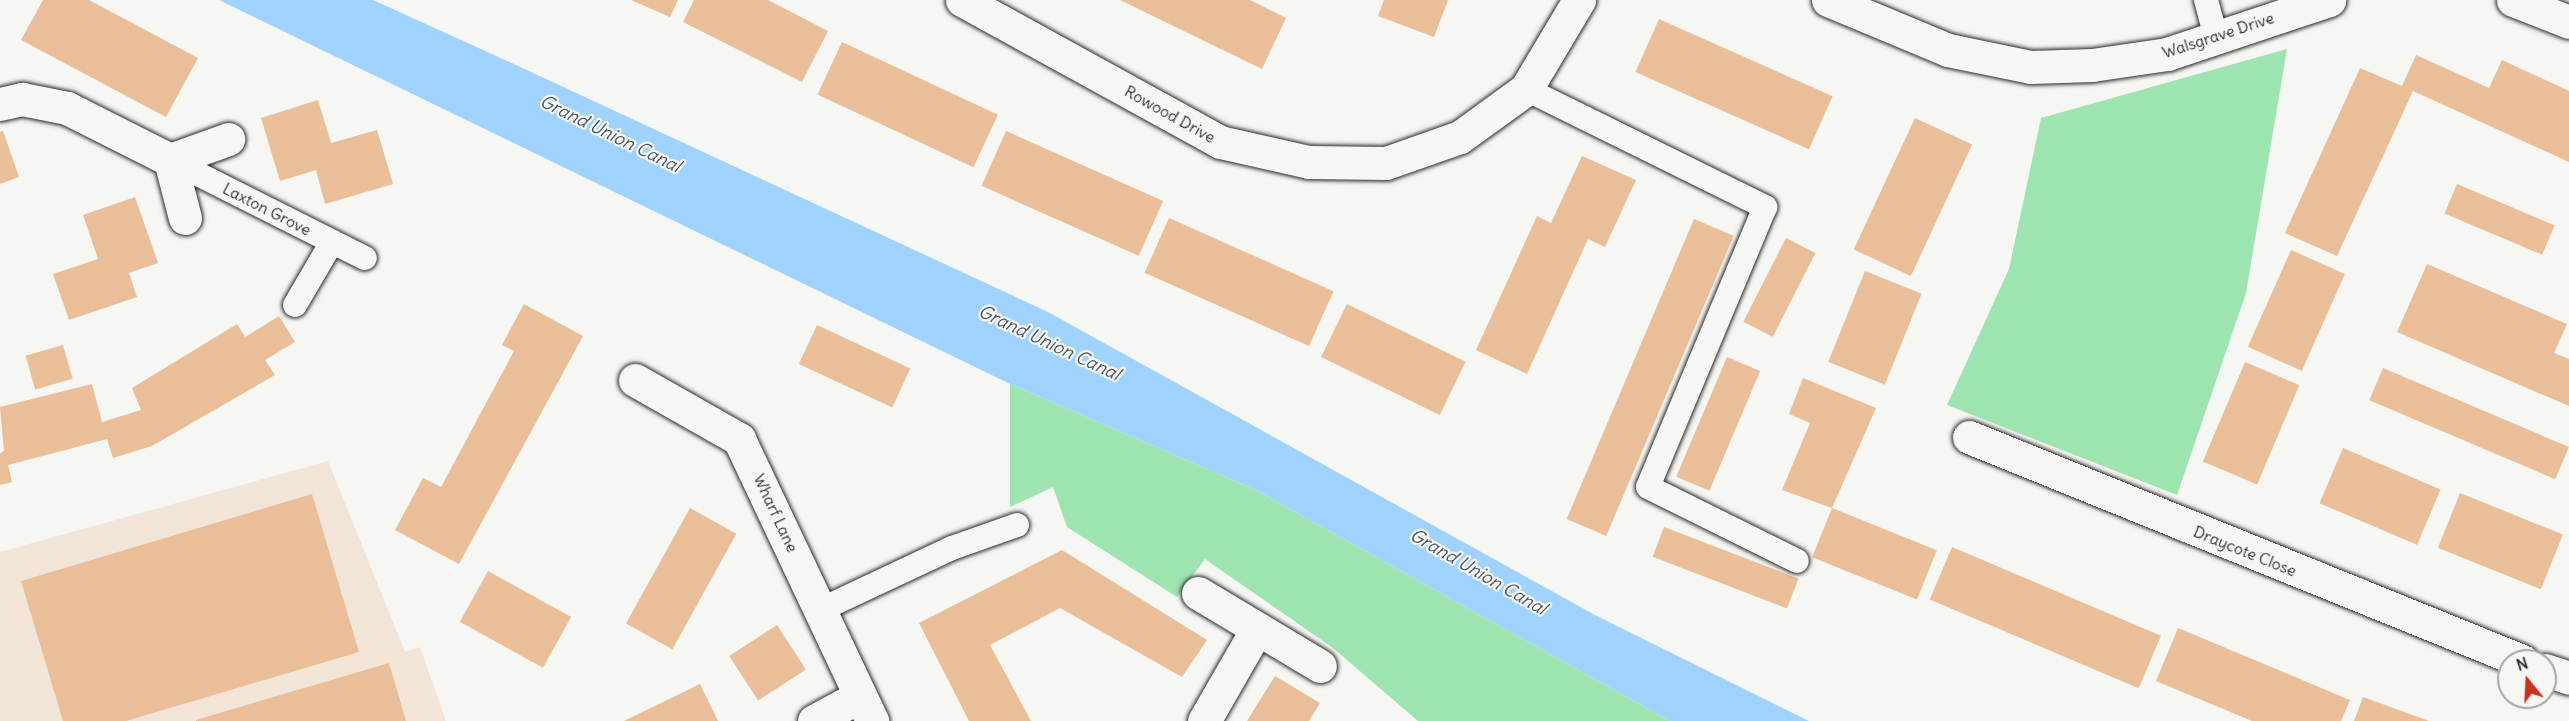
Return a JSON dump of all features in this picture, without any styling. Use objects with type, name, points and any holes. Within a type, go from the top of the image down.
[{"type":"street","name":"Rowood Drive","points":[[962,0],[1220,142],[1309,162],[1386,163],[1460,137],[1526,89],[1579,0]]},
{"type":"street","name":"Walsgrave Drive","points":[[1828,0],[1948,50],[2031,67],[2092,65],[2166,54],[2329,0]]},
{"type":"street","points":[[2517,1],[2569,22]]},
{"type":"street","name":"Laxton Grove","points":[[0,104],[22,99],[67,108],[170,160]]},
{"type":"street","points":[[185,218],[170,160],[228,139]]},
{"type":"street","name":"Wharf Lane","points":[[635,380],[738,439],[866,709],[814,721]]},
{"type":"street","name":"Draycote Close","points":[[1969,437],[2497,651]]},
{"type":"street","points":[[1198,592],[1320,666]]},
{"type":"street","points":[[1204,721],[1257,629]]},
{"type":"lane","points":[[2206,0],[2216,37]]},
{"type":"lane","points":[[1526,89],[1764,207],[1648,487],[1797,561]]},
{"type":"lane","name":"Laxton Grove","points":[[170,160],[365,258]]},
{"type":"lane","points":[[295,305],[332,242]]},
{"type":"lane","points":[[820,610],[952,548],[1017,525]]},
{"type":"shaded area","points":[[328,461],[405,652],[420,647],[446,721],[0,721],[0,552]]},
{"type":"green space","points":[[2287,49],[2246,293],[2177,495],[1947,405],[2009,269],[2041,118]]},
{"type":"green space","points":[[1010,384],[1256,490],[1670,721],[1418,721],[1333,648],[1205,559],[1177,597],[1067,527],[1053,487],[1010,507]]},
{"type":"water","name":"Grand Union Canal","points":[[219,0],[373,0],[1048,312],[1595,615],[1809,721],[1670,721],[1256,490],[1010,384]]},
{"type":"building","points":[[43,0],[89,0],[198,58],[166,117],[21,40]]},
{"type":"building","points":[[631,0],[678,0],[670,17]]},
{"type":"building","points":[[694,0],[768,0],[828,31],[802,82],[683,22]]},
{"type":"building","points":[[1120,0],[1250,0],[1286,18],[1262,69]]},
{"type":"building","points":[[1384,0],[1448,0],[1434,37],[1378,16]]},
{"type":"building","points":[[1659,19],[1833,96],[1809,149],[1635,72]]},
{"type":"building","points":[[842,42],[998,115],[973,167],[817,95]]},
{"type":"building","points":[[2416,55],[2489,88],[2502,60],[2569,91],[2569,162],[2413,91],[2337,256],[2285,233],[2360,68],[2402,86]]},
{"type":"building","points":[[318,100],[331,143],[377,130],[393,184],[325,204],[316,170],[280,181],[261,118]]},
{"type":"building","points":[[1915,118],[1972,145],[1911,276],[1854,249]]},
{"type":"building","points":[[3,131],[19,177],[0,184],[0,132]]},
{"type":"building","points":[[1006,131],[1163,201],[1139,256],[982,186]]},
{"type":"building","points":[[1582,156],[1636,180],[1605,247],[1588,239],[1527,374],[1476,350],[1537,216],[1551,223]]},
{"type":"building","points":[[2457,184],[2555,225],[2542,255],[2444,213]]},
{"type":"building","points":[[135,197],[158,263],[129,273],[137,297],[69,320],[53,274],[98,259],[83,215]]},
{"type":"building","points":[[1169,218],[1333,291],[1309,346],[1145,273]]},
{"type":"building","points":[[1694,219],[1734,236],[1606,536],[1567,519]]},
{"type":"building","points":[[1786,238],[1815,253],[1773,337],[1743,322]]},
{"type":"building","points":[[2291,250],[2345,274],[2302,371],[2248,347]]},
{"type":"building","points":[[2427,264],[2567,324],[2554,353],[2569,359],[2569,406],[2397,332]]},
{"type":"building","points":[[1865,271],[1922,294],[1885,385],[1828,362]]},
{"type":"building","points":[[524,304],[583,336],[459,564],[395,530],[423,478],[441,487],[514,351],[502,345]]},
{"type":"building","points":[[1347,304],[1466,362],[1440,415],[1321,357]]},
{"type":"building","points":[[279,316],[295,342],[265,360],[275,375],[152,446],[113,458],[107,439],[8,465],[12,482],[0,485],[0,453],[4,451],[0,407],[92,384],[102,422],[141,410],[132,388],[237,324],[245,337]]},
{"type":"building","points":[[817,325],[910,369],[892,408],[799,364]]},
{"type":"building","points":[[63,345],[73,379],[35,389],[26,356]]},
{"type":"building","points":[[1727,357],[1760,371],[1709,491],[1676,477]]},
{"type":"building","points":[[2245,362],[2299,385],[2257,484],[2203,461]]},
{"type":"building","points":[[2383,368],[2569,447],[2555,479],[2369,400]]},
{"type":"building","points":[[1803,378],[1876,408],[1832,508],[1782,490],[1810,423],[1789,414]]},
{"type":"building","points":[[2343,448],[2441,489],[2417,545],[2320,503]]},
{"type":"building","points":[[2460,493],[2563,535],[2541,589],[2438,548]]},
{"type":"building","points":[[312,494],[359,652],[126,721],[63,721],[21,581]]},
{"type":"building","points":[[690,508],[736,534],[672,649],[626,623]]},
{"type":"building","points":[[1832,508],[1937,550],[1917,599],[1812,557]]},
{"type":"building","points":[[1664,527],[1798,579],[1787,608],[1653,557]]},
{"type":"building","points":[[1952,547],[2161,636],[2139,688],[1930,599]]},
{"type":"building","points":[[1062,550],[1207,640],[1182,677],[1060,608],[990,645],[1031,721],[969,721],[919,623]]},
{"type":"building","points":[[488,571],[571,617],[543,668],[460,622]]},
{"type":"building","points":[[777,625],[806,669],[758,700],[729,656]]},
{"type":"building","points":[[2178,628],[2350,700],[2341,721],[2252,721],[2156,681]]},
{"type":"building","points":[[389,663],[406,721],[196,721],[196,720]]},
{"type":"building","points":[[1275,676],[1320,703],[1309,721],[1247,721]]},
{"type":"building","points":[[700,684],[718,721],[624,721]]},
{"type":"building","points":[[2363,697],[2429,721],[2354,721]]}]
